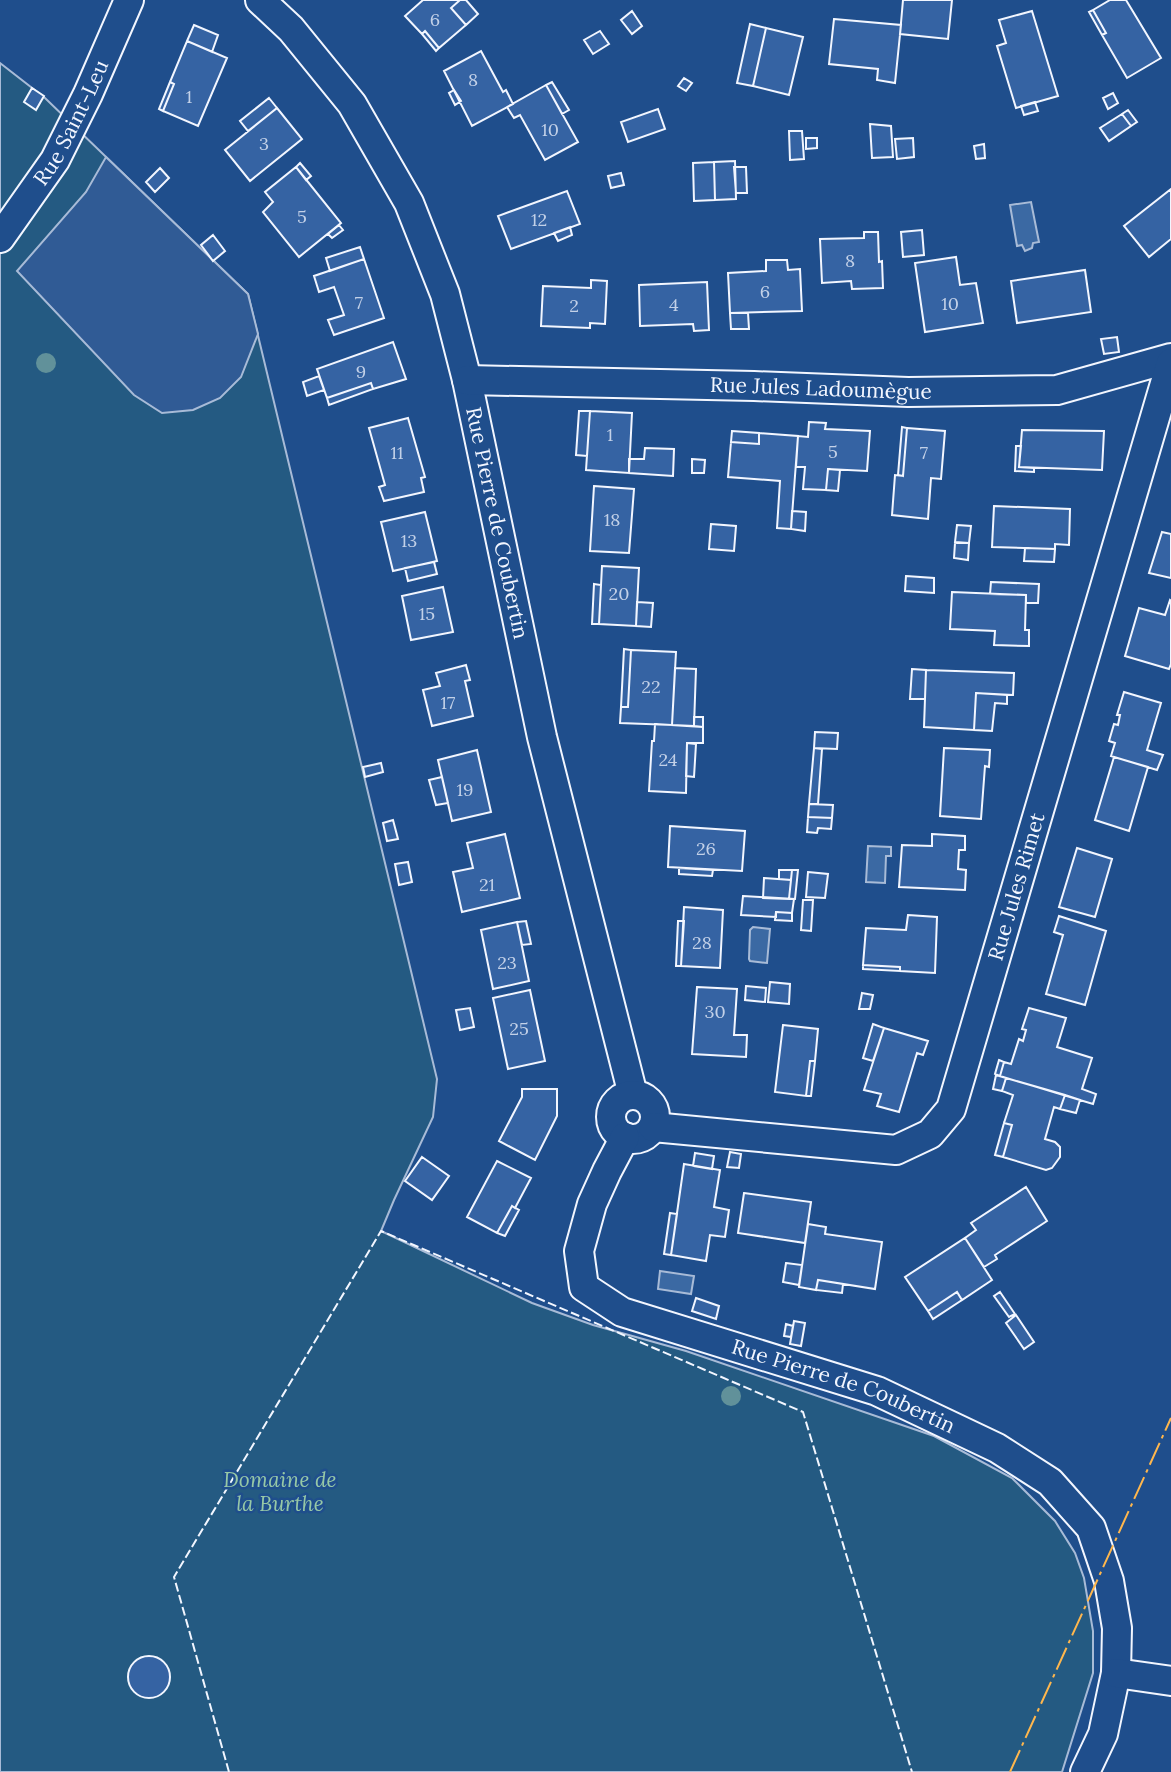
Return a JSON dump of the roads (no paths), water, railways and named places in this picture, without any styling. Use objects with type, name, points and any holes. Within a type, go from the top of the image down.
[{"type":"street","name":"Rue Saint-Leu","points":[[0,238],[55,160],[88,94],[129,0]]},
{"type":"street","name":"Rue Pierre de Coubertin","points":[[260,0],[291,29],[352,104],[410,202],[445,293],[467,380],[542,737],[633,1094]]},
{"type":"street","name":"Rue Jules Ladoumègue","points":[[467,380],[908,392],[1057,390],[1171,360]]},
{"type":"street","name":"Rue Jules Rimet","points":[[653,1127],[897,1150],[930,1134],[951,1109],[1171,360]]},
{"type":"street","points":[[633,1094],[647,1099],[655,1112],[653,1127],[636,1139],[625,1137],[614,1128],[612,1113],[619,1100],[633,1094]]},
{"type":"street","name":"Rue Pierre de Coubertin","points":[[625,1137],[592,1204],[579,1251],[584,1287],[622,1312],[877,1391],[997,1448],[1049,1482],[1091,1528],[1109,1581],[1117,1628],[1116,1673],[1104,1734],[1085,1772]]},
{"type":"street","points":[[1116,1673],[1171,1681]]},
{"type":"park label","name":"Domaine de la Burthe","points":[[280,1492]]}]
